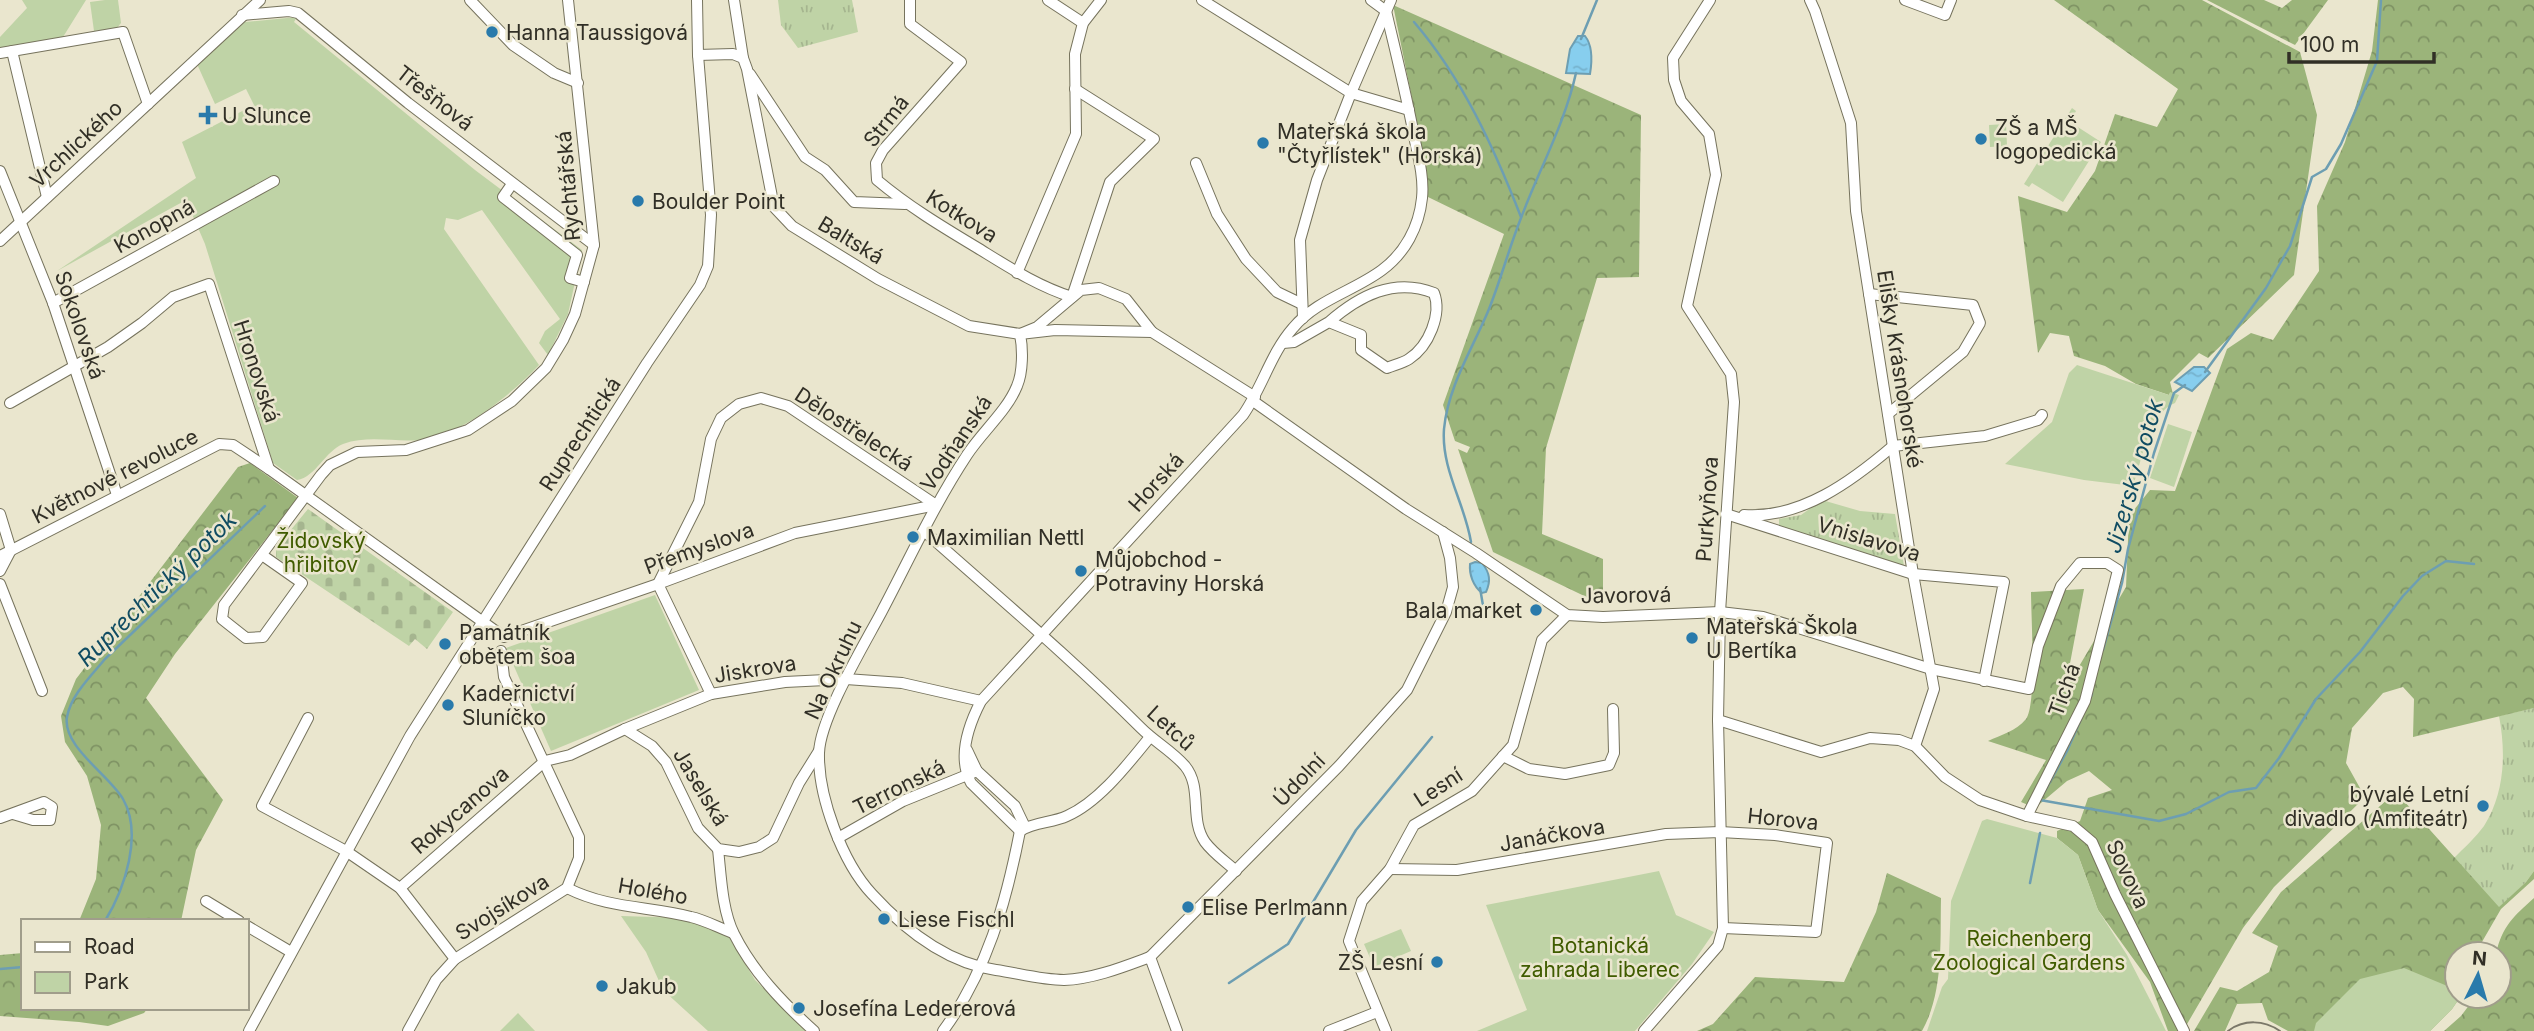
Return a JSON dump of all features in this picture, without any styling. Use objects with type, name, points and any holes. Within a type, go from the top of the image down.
[{"type":"street","name":"Vrchlického","points":[[0,241],[260,0]]},
{"type":"street","points":[[470,0],[513,45],[554,72],[578,83]]},
{"type":"street","name":"Rychtářská","points":[[305,497],[330,464],[346,456],[357,452],[415,448],[456,435],[489,418],[512,401],[546,368],[575,314],[594,245],[568,0]]},
{"type":"street","name":"Ruprechtická","points":[[248,1031],[410,736],[647,363],[690,303],[708,266],[712,215],[698,55],[697,0]]},
{"type":"street","name":"Baltská","points":[[734,0],[743,58],[774,207],[792,226],[878,279],[969,326],[1020,334],[1055,330],[1152,332]]},
{"type":"street","name":"Strmá","points":[[905,204],[877,180],[876,163],[883,150],[961,62],[911,24],[911,0]]},
{"type":"street","points":[[1048,0],[1083,23]]},
{"type":"street","points":[[1017,272],[1076,134],[1075,54],[1083,23],[1101,0]]},
{"type":"street","points":[[1202,0],[1351,93],[1409,110]]},
{"type":"street","points":[[1371,0],[1386,11]]},
{"type":"street","points":[[1303,317],[1300,240],[1317,180],[1391,0]]},
{"type":"street","name":"Purkyňova","points":[[1644,1031],[1718,946],[1723,928],[1718,720],[1720,612],[1734,402],[1731,374],[1688,306],[1716,175],[1709,134],[1681,102],[1674,80],[1673,58],[1710,0]]},
{"type":"street","name":"Elišky Krásnohorské","points":[[1810,0],[1851,123],[1856,211],[1913,574],[1934,688],[1915,746]]},
{"type":"street","points":[[1905,0],[1945,15],[1951,0]]},
{"type":"street","name":"Třešňová","points":[[242,15],[289,11],[298,13],[512,184],[594,245]]},
{"type":"street","name":"Horská","points":[[1042,635],[1243,415],[1283,343],[1303,317],[1382,270],[1411,237],[1418,222],[1423,197],[1422,175],[1386,11]]},
{"type":"street","name":"Vrchlického","points":[[6,52],[123,32],[148,104]]},
{"type":"street","points":[[6,52],[47,197]]},
{"type":"street","points":[[698,55],[733,54],[743,58]]},
{"type":"street","name":"Kotkova","points":[[747,69],[805,157],[825,170],[854,202],[905,204],[1017,272],[1052,291],[1072,297]]},
{"type":"street","points":[[1072,297],[1110,182],[1154,139],[1076,89]]},
{"type":"street","points":[[1196,163],[1217,214],[1246,259],[1277,292],[1302,304]]},
{"type":"street","name":"Sokolovská","points":[[0,171],[53,303],[117,495]]},
{"type":"street","name":"Konopná","points":[[53,303],[274,181]]},
{"type":"street","points":[[512,184],[503,197],[577,255],[570,278],[584,282]]},
{"type":"street","name":"Hronovská","points":[[74,365],[142,323],[173,297],[209,284],[269,469]]},
{"type":"street","points":[[1283,343],[1294,342],[1329,322],[1346,307],[1391,286],[1427,290],[1434,293],[1438,303],[1438,314],[1426,340],[1410,358],[1387,368],[1361,350],[1362,335],[1329,322]]},
{"type":"street","points":[[1020,334],[1038,327],[1081,290],[1100,288],[1126,299],[1152,332],[1254,399]]},
{"type":"street","points":[[1869,294],[1973,305],[1980,323],[1963,352],[1888,414]]},
{"type":"street","name":"Vodňanská","points":[[924,531],[936,505],[968,452],[1018,386],[1022,347],[1020,334]]},
{"type":"street","points":[[10,403],[74,365]]},
{"type":"street","name":"Dělostřelecká","points":[[659,584],[699,502],[711,439],[721,418],[739,404],[761,398],[788,406],[936,505]]},
{"type":"street","name":"Javorová","points":[[1254,399],[1375,488],[1567,615],[1603,617],[1720,612],[1763,617],[1931,669],[2029,690],[2038,646],[2061,586],[2080,563],[2107,563],[2118,570]]},
{"type":"street","points":[[1726,514],[1764,516],[1815,500],[1859,475],[1893,446],[1985,436],[2038,420],[2042,415]]},
{"type":"street","name":"Květnové revoluce","points":[[0,556],[222,443],[233,445],[269,469],[482,622]]},
{"type":"street","points":[[262,555],[302,583],[262,637],[246,638],[222,620],[224,605],[305,497]]},
{"type":"street","name":"Přemyslova","points":[[482,622],[504,637],[659,584],[795,533],[936,505]]},
{"type":"street","points":[[0,514],[11,550],[0,571]]},
{"type":"street","name":"Vnislavova","points":[[1726,514],[1913,574],[2004,582],[1984,681]]},
{"type":"street","name":"Letců","points":[[924,531],[1186,768],[1195,787],[1196,820],[1205,842],[1236,871]]},
{"type":"street","name":"Na Okruhu","points":[[924,531],[846,679],[819,751],[822,784],[838,838],[861,883],[894,918],[928,943],[981,968],[1063,980],[1108,972],[1150,957]]},
{"type":"street","name":"Údolní","points":[[1150,957],[1339,766],[1407,690],[1446,611],[1453,587],[1450,558],[1443,531]]},
{"type":"street","name":"Tichá","points":[[2027,816],[2085,701],[2118,570]]},
{"type":"street","points":[[0,584],[42,691]]},
{"type":"street","points":[[659,584],[711,694]]},
{"type":"street","name":"Lesní","points":[[1386,1031],[1349,941],[1362,901],[1390,869],[1414,825],[1472,792],[1513,745],[1542,640],[1567,615]]},
{"type":"street","points":[[1023,829],[971,783],[972,774],[965,745],[970,723],[981,701],[1042,635]]},
{"type":"street","name":"Svojsíkova","points":[[408,1031],[436,980],[455,959],[567,888],[579,858],[579,837],[504,677],[501,651]]},
{"type":"street","name":"Jiskrova","points":[[545,761],[570,755],[711,694],[785,681],[846,679],[902,683],[981,701]]},
{"type":"street","points":[[1503,756],[1529,769],[1565,774],[1609,765],[1614,753],[1613,709]]},
{"type":"street","points":[[307,718],[262,806],[346,851],[400,888],[455,959]]},
{"type":"street","points":[[1718,720],[1821,752],[1870,738],[1899,740],[1915,746]]},
{"type":"street","name":"Jaselská","points":[[625,729],[652,746],[666,762],[698,828],[718,849],[739,852],[759,847],[773,838],[799,783],[819,751]]},
{"type":"street","points":[[1023,829],[1064,818],[1084,808],[1150,737]]},
{"type":"street","name":"Sovova","points":[[1915,746],[1945,777],[1980,800],[2027,816],[2073,826],[2092,842],[2184,1031]]},
{"type":"street","name":"Rokycanova","points":[[400,888],[545,761]]},
{"type":"street","name":"Terronská","points":[[838,838],[903,801],[972,774]]},
{"type":"street","points":[[0,818],[13,814]]},
{"type":"street","points":[[943,1031],[981,968],[1007,895],[1023,829]]},
{"type":"street","name":"Janáčkova","points":[[1390,869],[1457,870],[1666,834],[1720,832]]},
{"type":"street","name":"Horova","points":[[1720,832],[1775,835],[1826,843],[1816,932],[1723,928]]},
{"type":"street","points":[[718,849],[723,892],[733,933],[757,972],[814,1031]]},
{"type":"street","name":"Holého","points":[[567,888],[593,900],[692,917],[733,933]]},
{"type":"street","points":[[206,901],[236,919]]},
{"type":"street","points":[[248,927],[292,952]]},
{"type":"street","points":[[1150,957],[1177,1031]]},
{"type":"street","points":[[1329,1031],[1377,1012]]},
{"type":"green space","points":[[22,0],[86,0],[63,37],[0,49],[0,37],[27,8]]},
{"type":"green space","points":[[118,0],[121,23],[117,28],[94,31],[90,2]]},
{"type":"green space","points":[[778,0],[852,0],[858,32],[798,48],[781,25]]},
{"type":"green space","points":[[2054,0],[2202,0],[2300,52],[2317,115],[2294,275],[2208,358],[2199,353],[2170,382],[2173,394],[2136,384],[2105,366],[2074,356],[2069,336],[2050,333],[2038,353],[2018,196],[2067,212],[2095,171],[2115,114],[2157,127],[2178,89]]},
{"type":"green space","points":[[2207,0],[2264,0],[2282,8],[2292,0],[2328,0],[2295,45]]},
{"type":"green space","points":[[2378,0],[2534,0],[2534,708],[2413,737],[2414,699],[2403,687],[2383,693],[2352,728],[2346,763],[2365,797],[2274,887],[2243,928],[2183,1031],[2168,1031],[2150,982],[2098,910],[2078,855],[2057,838],[2057,831],[2080,821],[2088,798],[2112,790],[2089,771],[2067,781],[2035,808],[2021,802],[2046,760],[1988,741],[2018,727],[2026,719],[2029,710],[2032,679],[2031,592],[2084,589],[2065,690],[2126,587],[2129,516],[2150,490],[2175,491],[2227,349],[2251,333],[2273,340],[2319,271],[2317,206],[2345,142],[2372,51]]},
{"type":"green space","points":[[1393,5],[1641,115],[1639,277],[1597,278],[1546,448],[1542,534],[1603,559],[1603,605],[1493,552],[1458,449],[1467,453],[1470,447],[1455,441],[1443,405],[1504,234],[1428,197],[1420,138]]},
{"type":"green space","points":[[297,17],[294,22],[475,170],[582,250],[568,314],[548,355],[539,343],[545,331],[560,319],[482,210],[458,220],[446,218],[444,229],[539,365],[488,410],[458,428],[428,439],[375,439],[343,444],[331,452],[310,474],[297,480],[273,463],[205,244],[186,200],[57,271],[196,178],[182,142],[254,105],[246,89],[215,104],[197,64],[245,22]]},
{"type":"green space","points":[[2072,108],[2076,111],[2070,122],[2101,142],[2063,202],[2032,183],[2029,187],[2024,184]]},
{"type":"green space","points":[[2006,124],[2007,146],[1990,147],[1989,125]]},
{"type":"green space","points":[[2077,365],[2169,395],[2170,392],[2179,395],[2175,403],[2159,416],[2153,427],[2133,486],[2084,480],[2005,464],[2052,422],[2069,373]]},
{"type":"green space","points":[[2168,424],[2192,432],[2174,487],[2150,478]]},
{"type":"green space","points":[[250,463],[298,498],[175,654],[146,698],[223,800],[196,850],[181,919],[80,919],[96,879],[101,825],[87,776],[65,742],[61,716],[76,679],[238,467]]},
{"type":"green space","points":[[1822,500],[1860,511],[1895,514],[1904,566],[1779,527],[1779,519],[1801,515]]},
{"type":"green space","name":"Židovský hřibitov","points":[[308,509],[453,612],[427,649],[415,639],[409,646],[276,557],[276,548]]},
{"type":"green space","points":[[655,595],[699,690],[551,751],[506,648]]},
{"type":"green space","points":[[2534,708],[2534,871],[2499,908],[2454,858],[2484,826],[2496,800],[2503,758],[2499,716]]},
{"type":"green space","points":[[2396,792],[2499,907],[2534,871],[2534,879],[2501,909],[2483,940],[2443,940],[2443,1010],[2451,1010],[2430,1031],[2288,1031],[2268,1020],[2262,1003],[2237,1004],[2225,1031],[2194,1031],[2220,987],[2237,991],[2269,972],[2278,946],[2252,933],[2281,892]]},
{"type":"green space","name":"Reichenberg Zoological Gardens","points":[[1987,819],[2057,838],[2078,855],[2098,910],[2127,955],[2166,1031],[1927,1031],[1942,987],[1948,979],[1951,901],[1982,821]]},
{"type":"green space","name":"Botanická zahrada Liberec","points":[[1659,871],[1676,915],[1714,932],[1692,964],[1635,1031],[1477,1031],[1527,1010],[1486,905]]},
{"type":"green space","points":[[1887,873],[1941,898],[1937,983],[1929,1016],[1922,1031],[1697,1031],[1713,1024],[1755,977],[1844,982],[1876,912]]},
{"type":"green space","points":[[2534,898],[2534,1031],[2444,1031],[2466,1010],[2513,1010],[2513,940],[2500,940],[2520,910]]},
{"type":"green space","points":[[621,916],[688,918],[709,929],[727,934],[755,980],[808,1031],[708,1031],[663,990],[646,952]]},
{"type":"green space","points":[[1401,929],[1411,951],[1374,967],[1364,944]]},
{"type":"green space","points":[[21,953],[21,1010],[146,1010],[108,1026],[0,1016],[0,955]]},
{"type":"green space","points":[[2404,968],[2443,984],[2443,1010],[2451,1010],[2430,1031],[2314,1031],[2316,1023],[2360,979]]},
{"type":"green space","points":[[518,1013],[535,1031],[500,1031]]},
{"type":"water","points":[[1578,36],[1585,36],[1591,49],[1590,74],[1566,73],[1570,49]]},
{"type":"water","points":[[2194,367],[2204,367],[2210,373],[2192,391],[2175,382]]},
{"type":"water","points":[[1482,563],[1488,574],[1486,592],[1482,593],[1472,580],[1470,564]]},
{"type":"waterway","points":[[1581,39],[1597,0]]},
{"type":"waterway","name":"Jizerský potok","points":[[2205,372],[2266,288],[2290,246],[2312,177],[2326,169],[2341,144],[2377,61],[2381,0]]},
{"type":"waterway","points":[[1414,22],[1448,67],[1476,115],[1521,217]]},
{"type":"waterway","points":[[1471,542],[1446,458],[1446,413],[1456,382],[1489,309],[1521,218],[1559,128],[1576,73]]},
{"type":"waterway","name":"Jizerský potok","points":[[2103,650],[2154,453],[2174,393],[2185,385]]},
{"type":"waterway","name":"Ruprechtický potok","points":[[106,919],[119,893],[129,861],[129,813],[123,799],[72,739],[67,728],[69,709],[82,686],[105,659],[265,506]]},
{"type":"waterway","points":[[2092,694],[2067,751],[2040,800],[2159,821],[2186,814],[2229,792],[2256,788],[2279,758],[2316,699],[2360,652],[2422,576],[2446,561],[2474,564]]},
{"type":"waterway","points":[[1480,588],[1485,617]]},
{"type":"waterway","points":[[1229,983],[1288,944],[1356,830],[1432,737]]},
{"type":"waterway","name":"Jizerský potok","points":[[2030,883],[2040,833]]},
{"type":"waterway","name":"Ruprechtický potok","points":[[0,969],[21,967]]},
{"type":"tram line","points":[[2228,1031],[2241,1024],[2254,1022],[2280,1031]]},
{"type":"place","name":"Hanna Taussigová","points":[[492,32]]},
{"type":"place","name":"U Slunce","points":[[208,115]]},
{"type":"place","name":"ZŠ a MŠ logopedická","points":[[1981,139]]},
{"type":"place","name":"Mateřská škola \"Čtyřlístek\" (Horská)","points":[[1263,143]]},
{"type":"place","name":"Boulder Point","points":[[638,201]]},
{"type":"place","name":"Maximilian Nettl","points":[[913,537]]},
{"type":"place","name":"Můjobchod - Potraviny Horská","points":[[1081,571]]},
{"type":"place","name":"Bala market","points":[[1536,610]]},
{"type":"place","name":"Mateřská Škola U Bertíka","points":[[1692,638]]},
{"type":"place","name":"Památník obětem šoa","points":[[445,644]]},
{"type":"place","name":"Kadeřnictví Sluníčko","points":[[448,705]]},
{"type":"place","name":"bývalé Letní divadlo (Amfiteátr)","points":[[2483,806]]},
{"type":"place","name":"Elise Perlmann","points":[[1188,907]]},
{"type":"place","name":"Liese Fischl","points":[[884,919]]},
{"type":"place","name":"ZŠ Lesní","points":[[1437,962]]},
{"type":"place","name":"Jakub","points":[[602,986]]},
{"type":"place","name":"Josefína Ledererová","points":[[799,1008]]}]
